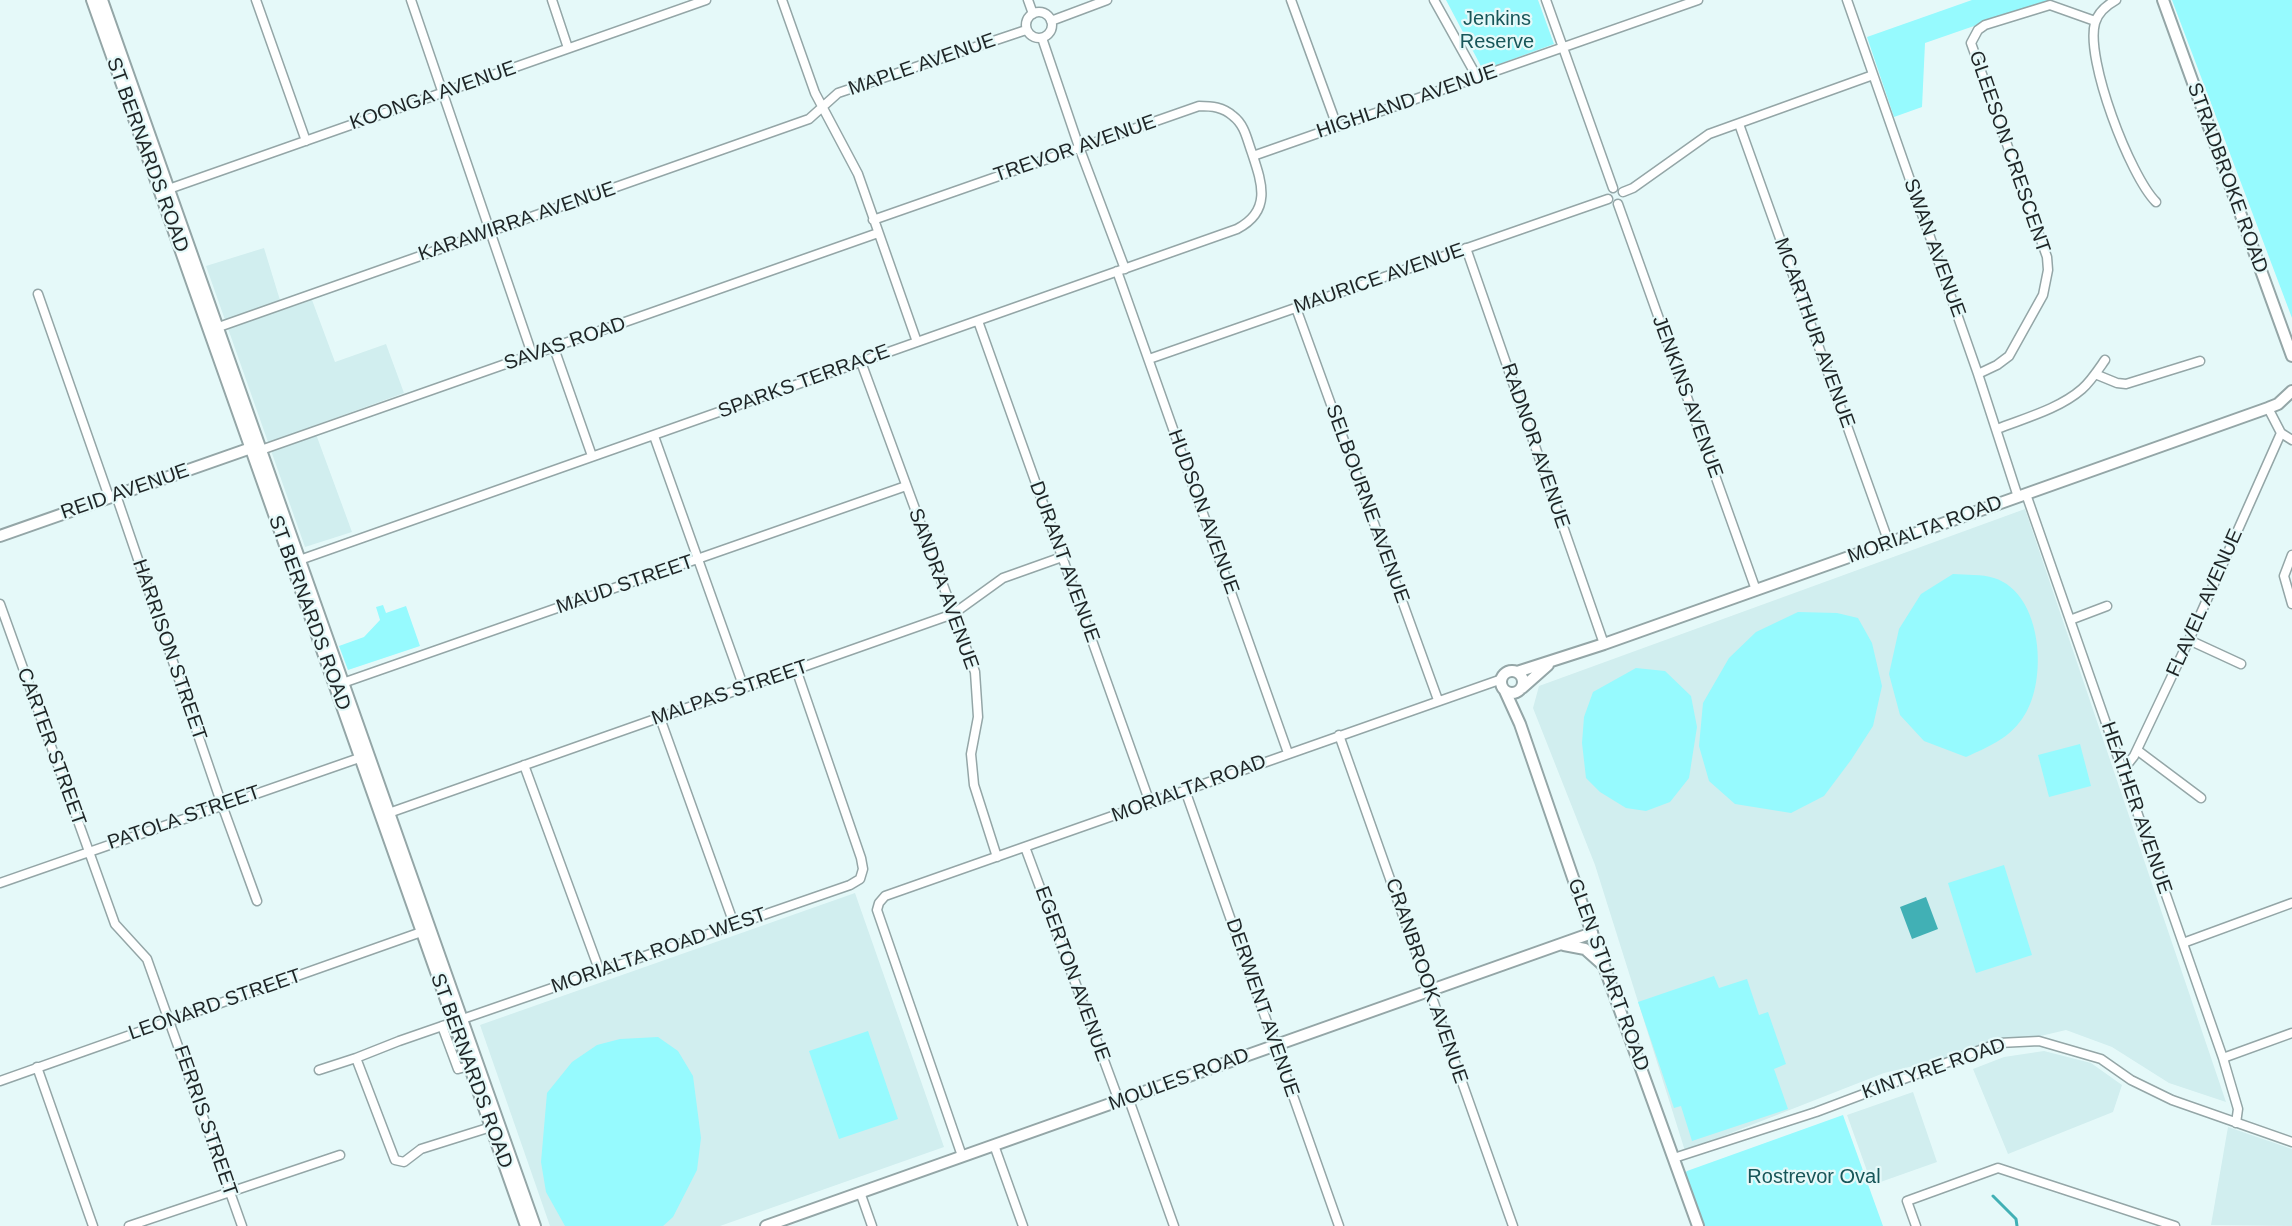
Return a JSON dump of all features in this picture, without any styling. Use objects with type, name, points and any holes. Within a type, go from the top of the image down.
[{"type":"main road","name":"ST BERNARDS ROAD","points":[[92,0],[214,329],[457,1021],[535,1226]]},
{"type":"main road","name":"ST BERNARDS ROAD","points":[[102,0],[164,191]]},
{"type":"main road","name":"STRADBROKE ROAD","points":[[2163,0],[2292,356]]},
{"type":"main road","name":"MORIALTA ROAD","points":[[1517,672],[1604,644],[2268,408],[2278,404],[2292,391]]},
{"type":"main road","name":"REID AVENUE","points":[[0,536],[112,496],[256,449]]},
{"type":"main road","name":"MORIALTA ROAD","points":[[1521,689],[1553,661]]},
{"type":"main road","points":[[1517,672],[1523,679],[1521,689],[1513,693],[1505,691],[1502,679],[1506,673],[1517,672]]},
{"type":"main road","name":"GLEN STUART ROAD","points":[[1520,724],[1521,689]]},
{"type":"main road","name":"GLEN STUART ROAD","points":[[1505,691],[1520,724],[1603,965],[1698,1226]]},
{"type":"main road","name":"MOULES ROAD","points":[[766,1226],[1592,933]]},
{"type":"main road","points":[[1558,945],[1571,945],[1585,949],[1603,965]]},
{"type":"main road","name":"ST BERNARDS ROAD","points":[[457,1021],[469,1066],[526,1226]]},
{"type":"street","points":[[256,0],[306,141]]},
{"type":"street","points":[[411,0],[532,354]]},
{"type":"street","points":[[552,0],[568,48]]},
{"type":"street","name":"KOONGA AVENUE","points":[[164,191],[691,3],[706,0]]},
{"type":"street","points":[[782,0],[815,93],[858,174],[917,342]]},
{"type":"street","points":[[1028,0],[1033,14]]},
{"type":"street","points":[[1051,21],[1107,0]]},
{"type":"street","points":[[1291,0],[1337,126]]},
{"type":"street","points":[[1434,0],[1477,77]]},
{"type":"street","points":[[1546,0],[1613,188]]},
{"type":"street","name":"HIGHLAND AVENUE","points":[[1253,156],[1698,0]]},
{"type":"street","name":"SWAN AVENUE","points":[[1847,0],[2022,495]]},
{"type":"street","points":[[2116,0],[2102,11],[2096,21],[2093,35],[2094,48],[2105,93],[2132,166],[2156,202]]},
{"type":"street","name":"GLEESON CRESCENT","points":[[1978,374],[2009,356],[2043,295],[2049,270],[2047,256],[1971,43],[1978,30],[1985,25],[2040,7],[2057,7],[2096,21]]},
{"type":"street","points":[[1041,13],[1051,21],[1049,33],[1042,38],[1031,36],[1026,30],[1027,19],[1033,14],[1041,13]]},
{"type":"street","name":"MAPLE AVENUE","points":[[823,108],[838,93],[1026,30]]},
{"type":"street","name":"HUDSON AVENUE","points":[[1042,38],[1149,359],[1288,753]]},
{"type":"street","points":[[1623,192],[1633,188],[1709,134],[1873,75]]},
{"type":"street","name":"TREVOR AVENUE","points":[[873,220],[1199,105],[1212,106],[1234,116],[1243,126],[1253,156]]},
{"type":"street","name":"KARAWIRRA AVENUE","points":[[214,329],[809,119],[823,108]]},
{"type":"street","name":"MCARTHUR AVENUE","points":[[1739,124],[1889,543]]},
{"type":"street","name":"SPARKS TERRACE","points":[[296,561],[1246,225],[1254,218],[1260,207],[1262,195],[1262,182],[1253,156]]},
{"type":"street","points":[[1613,188],[1617,187],[1623,192]]},
{"type":"street","points":[[1613,188],[1608,194],[1611,202],[1618,204],[1623,200],[1623,192]]},
{"type":"street","name":"MAURICE AVENUE","points":[[1149,359],[1608,199]]},
{"type":"street","name":"JENKINS AVENUE","points":[[1618,204],[1755,590]]},
{"type":"street","name":"SAVAS ROAD","points":[[256,449],[554,348],[878,233]]},
{"type":"street","name":"RADNOR AVENUE","points":[[1466,248],[1604,644]]},
{"type":"street","name":"HARRISON STREET","points":[[38,294],[257,901]]},
{"type":"street","name":"SELBOURNE AVENUE","points":[[1296,308],[1438,700]]},
{"type":"street","name":"DURANT AVENUE","points":[[978,321],[1150,803]]},
{"type":"street","points":[[554,348],[592,456]]},
{"type":"street","points":[[1997,429],[2072,397],[2090,382],[2105,360]]},
{"type":"street","points":[[2095,374],[2117,383],[2126,384],[2200,361]]},
{"type":"street","name":"SANDRA AVENUE","points":[[861,362],[975,672],[978,717],[971,754],[974,785],[997,857]]},
{"type":"street","points":[[2268,408],[2281,433],[2292,440]]},
{"type":"street","name":"FLAVEL AVENUE","points":[[2123,770],[2137,750],[2189,640],[2281,433]]},
{"type":"street","points":[[654,436],[744,688]]},
{"type":"street","name":"MAUD STREET","points":[[339,685],[906,486]]},
{"type":"street","name":"HEATHER AVENUE","points":[[2022,495],[2070,620],[2223,1058],[2238,1109],[2236,1123]]},
{"type":"street","points":[[2292,555],[2284,576],[2292,604]]},
{"type":"street","name":"MALPAS STREET","points":[[385,814],[953,614],[1003,578],[1062,557]]},
{"type":"street","name":"CARTER STREET","points":[[0,604],[115,924]]},
{"type":"street","points":[[2070,620],[2107,606]]},
{"type":"street","points":[[2189,640],[2241,664]]},
{"type":"street","name":"MORIALTA ROAD WEST","points":[[319,1070],[850,885],[862,876],[863,869],[857,847],[796,669]]},
{"type":"street","name":"MORIALTA ROAD","points":[[962,1156],[877,910],[885,896],[1502,679]]},
{"type":"street","points":[[660,718],[734,924]]},
{"type":"street","name":"CRANBROOK AVENUE","points":[[1339,735],[1513,1226]]},
{"type":"street","points":[[2137,750],[2201,798]]},
{"type":"street","name":"PATOLA STREET","points":[[0,883],[365,756]]},
{"type":"street","points":[[525,765],[600,972]]},
{"type":"street","name":"DERWENT AVENUE","points":[[1185,790],[1339,1226]]},
{"type":"street","name":"EGERTON AVENUE","points":[[1025,847],[1174,1226]]},
{"type":"street","points":[[2183,943],[2292,903]]},
{"type":"street","name":"FERRIS STREET","points":[[115,924],[147,959],[242,1226]]},
{"type":"street","name":"LEONARD STREET","points":[[0,1081],[426,930]]},
{"type":"street","points":[[442,1026],[458,1069],[469,1066]]},
{"type":"street","points":[[2223,1058],[2292,1033]]},
{"type":"street","name":"KINTYRE ROAD","points":[[1674,1158],[1816,1112],[1999,1043],[2039,1041],[2101,1059],[2131,1080],[2172,1100],[2292,1142]]},
{"type":"street","points":[[356,1058],[395,1160],[404,1162],[421,1149],[491,1127]]},
{"type":"street","points":[[37,1067],[93,1226]]},
{"type":"street","points":[[994,1145],[1023,1226]]},
{"type":"street","points":[[129,1226],[340,1155]]},
{"type":"street","points":[[1916,1226],[1907,1201],[1998,1168],[2175,1226]]},
{"type":"street","points":[[861,1192],[872,1226]]},
{"type":"shaded area","points":[[264,248],[283,310],[312,300],[335,362],[386,344],[404,393],[313,426],[352,532],[305,547],[206,266]]},
{"type":"shaded area","points":[[2025,509],[2226,1102],[2169,1083],[2112,1047],[2066,1030],[1884,1073],[1685,1151],[1595,865],[1533,708],[1539,686]]},
{"type":"shaded area","points":[[855,893],[944,1147],[720,1226],[550,1226],[480,1025]]},
{"type":"shaded area","points":[[1926,897],[1938,929],[1912,939],[1900,907]]},
{"type":"shaded area","points":[[2044,1051],[2091,1063],[2122,1085],[2113,1112],[2008,1154],[1973,1069],[2004,1057]]},
{"type":"shaded area","points":[[1913,1092],[1937,1162],[1872,1185],[1847,1115]]},
{"type":"shaded area","points":[[2228,1127],[2292,1149],[2292,1226],[2211,1225]]},
{"type":"green space","name":"Jenkins Reserve","points":[[1446,0],[1538,0],[1554,44],[1483,70]]},
{"type":"green space","points":[[1972,0],[2049,0],[1925,43],[1922,107],[1894,117],[1867,37]]},
{"type":"green space","points":[[2172,0],[2292,0],[2292,318]]},
{"type":"green space","points":[[1953,574],[1994,578],[2010,587],[2023,601],[2032,620],[2038,663],[2031,703],[2022,719],[2004,737],[1966,757],[1924,741],[1900,715],[1889,674],[1899,629],[1921,594]]},
{"type":"green space","points":[[383,605],[386,613],[406,606],[420,646],[348,670],[339,646],[364,637],[380,620],[376,607]]},
{"type":"green space","points":[[1798,612],[1837,613],[1858,618],[1872,643],[1882,686],[1873,726],[1824,796],[1791,813],[1735,804],[1709,781],[1699,746],[1703,703],[1729,658],[1756,632]]},
{"type":"green space","points":[[1636,668],[1665,671],[1691,696],[1697,727],[1689,778],[1670,802],[1646,811],[1626,808],[1600,792],[1586,778],[1582,743],[1584,717],[1593,692]]},
{"type":"green space","points":[[2080,744],[2091,786],[2049,797],[2038,755]]},
{"type":"green space","points":[[2004,865],[2032,955],[1976,973],[1948,883]]},
{"type":"green space","points":[[1714,976],[1719,988],[1747,979],[1759,1015],[1768,1012],[1786,1064],[1774,1069],[1788,1109],[1692,1141],[1681,1106],[1674,1108],[1638,1002]]},
{"type":"green space","points":[[868,1031],[898,1119],[839,1139],[809,1051]]},
{"type":"green space","points":[[658,1037],[678,1051],[693,1076],[701,1138],[697,1170],[673,1217],[663,1226],[565,1226],[546,1192],[541,1162],[547,1093],[572,1062],[597,1045],[620,1039]]},
{"type":"green space","name":"Rostrevor Oval","points":[[1843,1115],[1883,1226],[1703,1226],[1684,1174],[1687,1171]]},
{"type":"waterway","points":[[1993,1196],[2016,1219],[2017,1226]]}]
